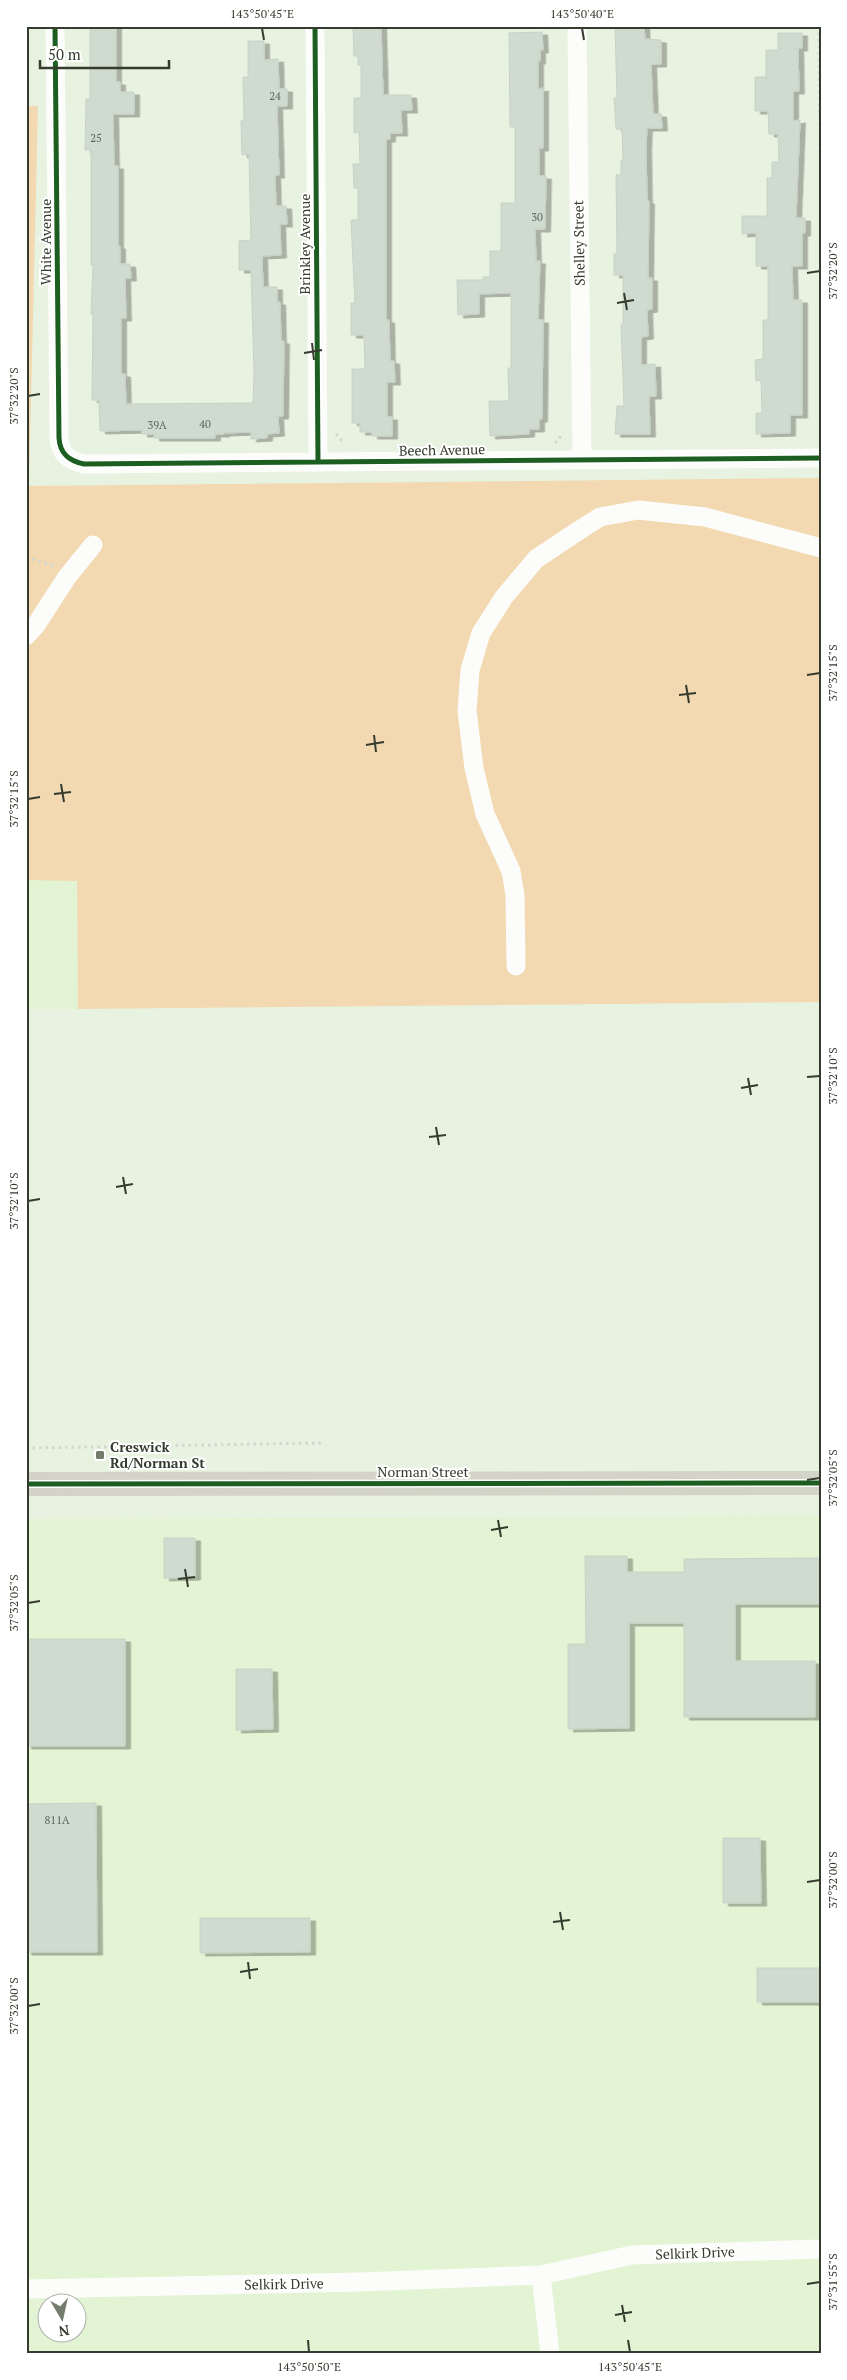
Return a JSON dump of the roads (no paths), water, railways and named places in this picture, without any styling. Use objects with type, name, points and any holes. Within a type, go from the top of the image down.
[{"type":"main road","name":"Norman Street","points":[[26,1484],[821,1483]]},
{"type":"street","name":"White Avenue","points":[[55,26],[59,438],[66,456]]},
{"type":"street","name":"Brinkley Avenue","points":[[315,26],[318,462]]},
{"type":"street","name":"Shelley Street","points":[[577,26],[582,460]]},
{"type":"street","name":"Beech Avenue","points":[[66,456],[72,461],[84,464],[821,458]]},
{"type":"street","points":[[516,966],[515,895],[511,871],[485,814],[474,768],[467,711],[470,670],[480,633],[504,597],[536,559],[575,533],[600,517],[638,510],[705,517],[821,548]]},
{"type":"street","points":[[26,636],[36,626],[67,577],[93,545]]},
{"type":"street","name":"Selkirk Drive","points":[[26,2289],[360,2282],[541,2275],[632,2256],[821,2249]]},
{"type":"street","points":[[541,2275],[550,2354]]},
{"type":"place","name":"Creswick Rd/Norman St","points":[[100,1455]]}]
